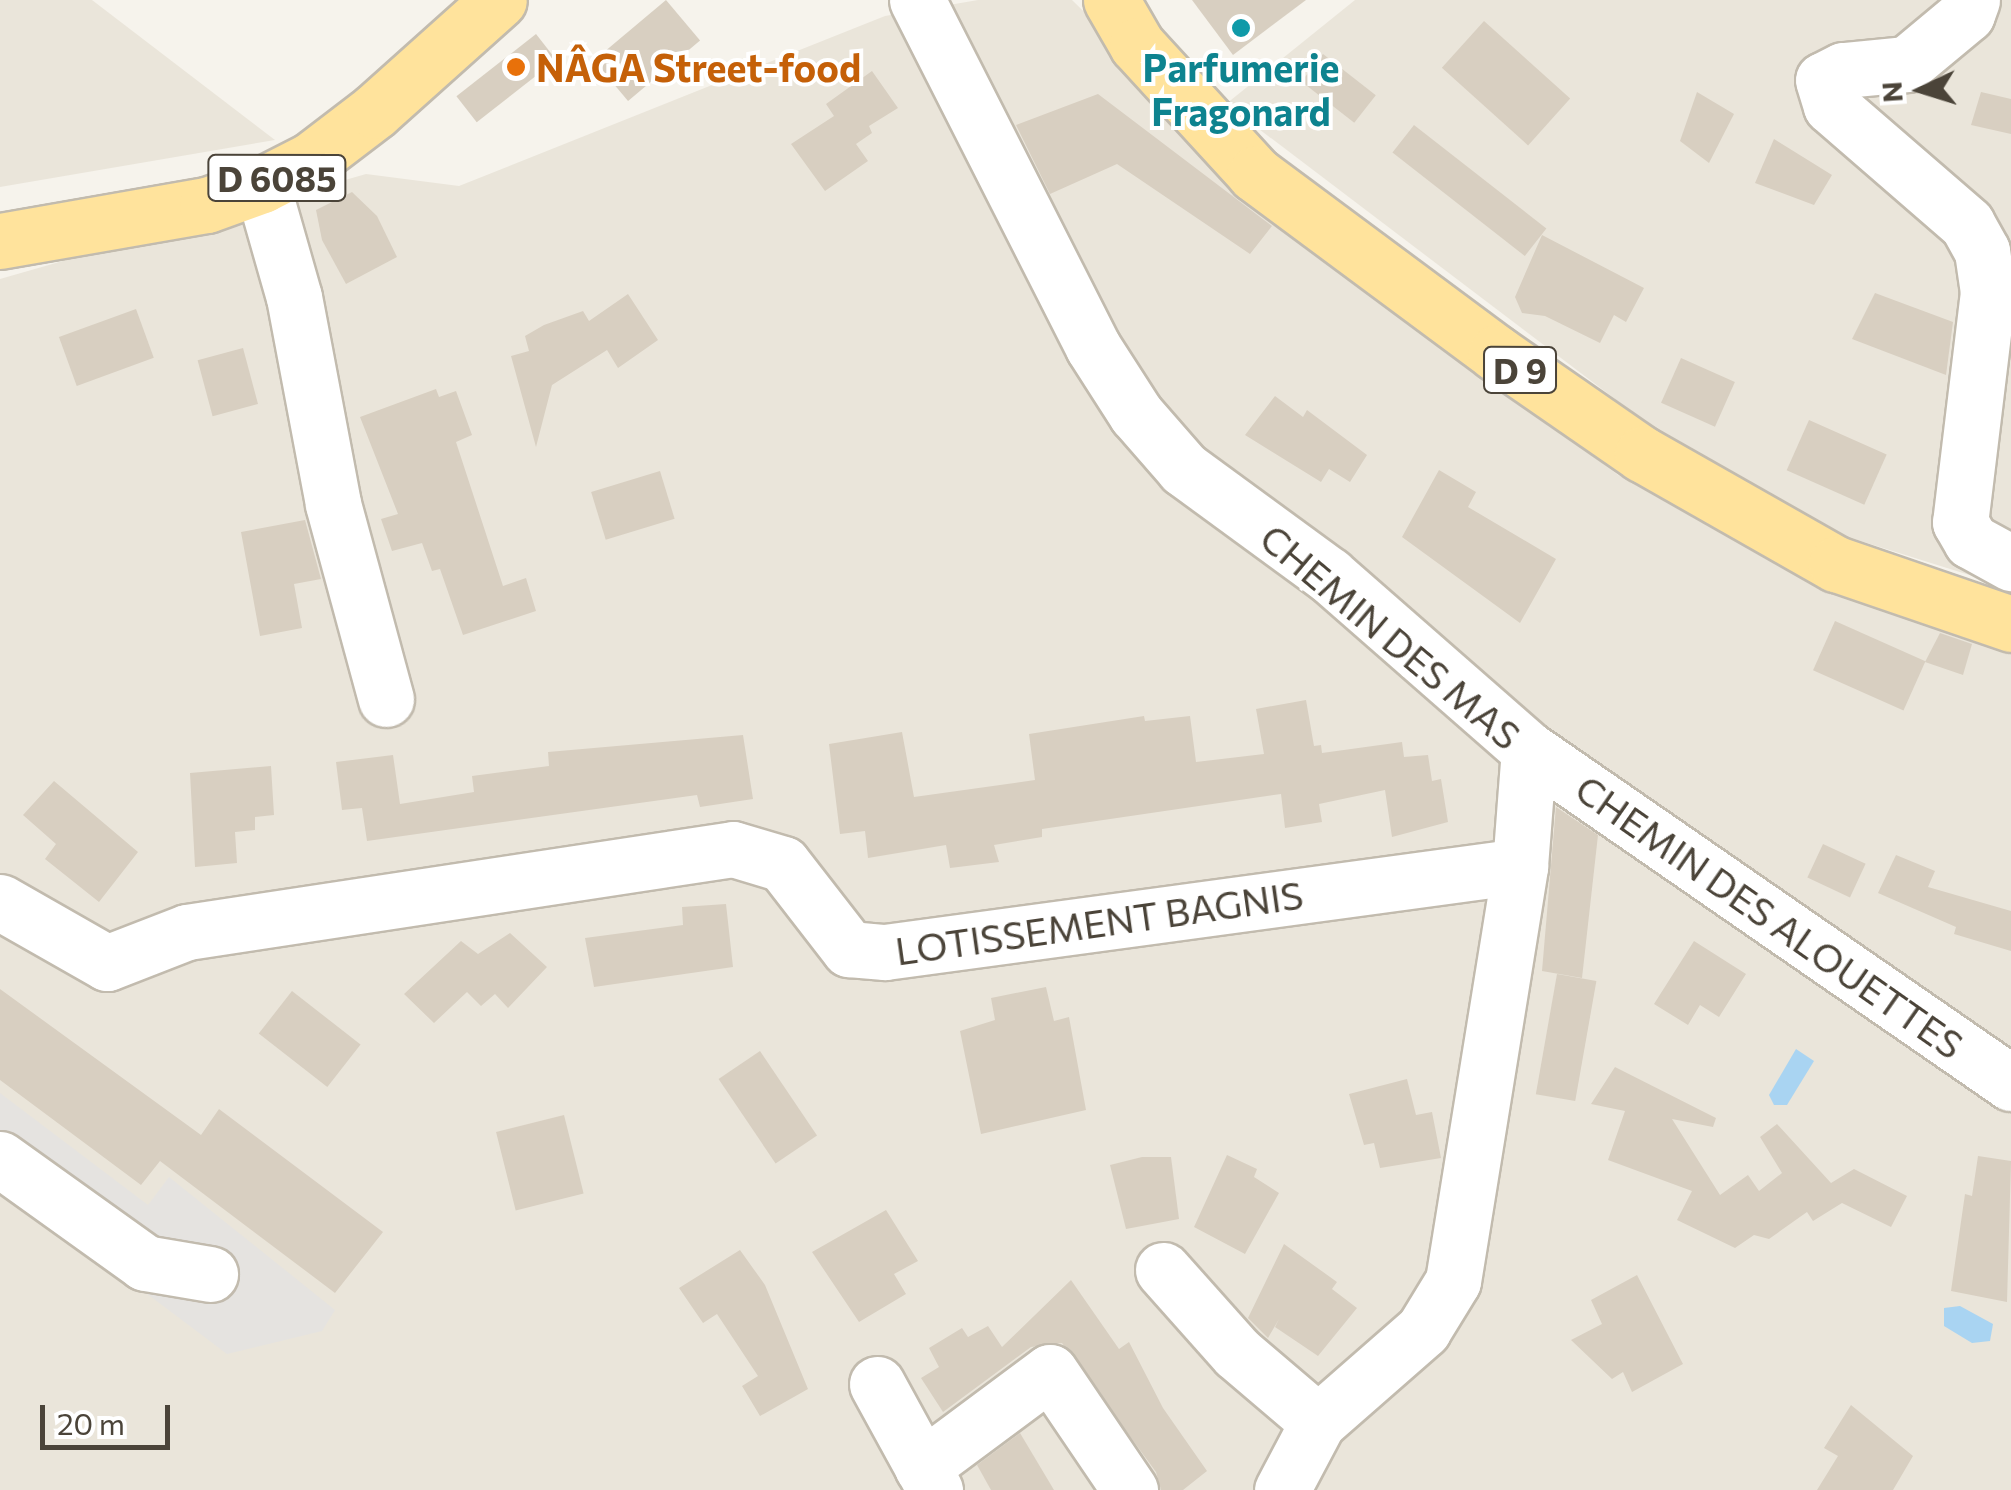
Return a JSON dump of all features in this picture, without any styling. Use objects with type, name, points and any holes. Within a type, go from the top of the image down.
[{"type":"main road","name":"D 6085","points":[[0,241],[208,205],[262,185],[349,130],[500,0]]},
{"type":"main road","name":"D 9","points":[[1111,0],[1137,45],[1255,174],[1338,242],[1642,454],[1836,564],[2011,624]]},
{"type":"street","name":"CHEMIN DES MAS","points":[[916,0],[1093,348],[1136,414],[1184,469],[1329,575],[1529,750],[1520,866],[1453,1281],[1424,1330],[1318,1422],[1282,1490]]},
{"type":"street","points":[[1972,0],[1967,14],[1907,64],[1843,70],[1823,80],[1831,106],[1966,224],[1982,251],[1988,292],[1960,522],[1972,541],[2011,563]]},
{"type":"street","points":[[262,185],[294,297],[333,504],[386,699]]},
{"type":"street","name":"CHEMIN DES ALOUETTES","points":[[1529,750],[2011,1083]]},
{"type":"street","name":"LOTISSEMENT BAGNIS","points":[[0,902],[106,962],[187,932],[734,849],[783,864],[849,949],[885,952],[1520,866]]},
{"type":"street","points":[[0,1159],[145,1263],[210,1274]]},
{"type":"street","points":[[1162,1270],[1237,1354],[1318,1422]]},
{"type":"street","points":[[877,1384],[928,1478],[1050,1372],[1130,1490]]},
{"type":"shaded area","points":[[0,0],[92,0],[275,140],[0,187]]},
{"type":"shaded area","points":[[978,0],[1072,0],[1360,283],[1618,475],[2011,645],[2011,1490],[0,1490],[0,279],[366,174],[459,186],[885,16]]},
{"type":"shaded area","points":[[1355,0],[2011,0],[2011,588],[1819,528],[1648,424],[1226,104]]},
{"type":"shaded area","points":[[0,1093],[148,1205],[169,1177],[335,1310],[322,1331],[227,1354],[0,1183]]},
{"type":"water","points":[[1796,1049],[1814,1061],[1787,1105],[1774,1105],[1769,1095]]},
{"type":"water","points":[[1960,1306],[1993,1324],[1990,1341],[1972,1343],[1944,1326],[1944,1308]]},
{"type":"building","points":[[666,0],[700,41],[628,101],[594,60]]},
{"type":"building","name":"Parfumerie Fragonard","points":[[1192,0],[1306,0],[1233,55]]},
{"type":"building","points":[[1484,21],[1570,99],[1528,145],[1442,68]]},
{"type":"building","points":[[536,34],[556,60],[477,122],[456,96]]},
{"type":"building","points":[[1323,54],[1376,95],[1354,123],[1301,82]]},
{"type":"building","points":[[872,71],[898,108],[869,126],[872,133],[856,144],[868,161],[825,191],[791,144],[834,116],[826,104]]},
{"type":"building","points":[[1697,92],[1734,114],[1709,163],[1680,141]]},
{"type":"building","points":[[1981,92],[2011,99],[2011,134],[1971,125]]},
{"type":"building","points":[[1098,94],[1272,226],[1250,254],[1117,164],[1050,194],[1016,125]]},
{"type":"building","points":[[1414,125],[1546,228],[1525,256],[1392,153]]},
{"type":"building","points":[[1774,139],[1832,175],[1814,205],[1755,183]]},
{"type":"building","points":[[352,192],[377,216],[397,257],[346,284],[322,240],[316,210]]},
{"type":"building","points":[[1542,235],[1644,288],[1626,322],[1614,315],[1600,343],[1545,316],[1522,313],[1515,297]]},
{"type":"building","points":[[1875,293],[1953,322],[1946,375],[1852,339]]},
{"type":"building","points":[[628,294],[658,340],[618,368],[607,350],[552,385],[536,447],[511,356],[529,351],[525,336],[544,325],[583,311],[589,321]]},
{"type":"building","points":[[136,309],[154,358],[77,386],[59,337]]},
{"type":"building","points":[[243,348],[258,404],[213,416],[198,360]]},
{"type":"building","points":[[1681,358],[1735,382],[1715,427],[1661,403]]},
{"type":"building","points":[[436,389],[439,397],[456,391],[472,435],[456,442],[503,586],[526,578],[536,611],[463,635],[440,569],[432,571],[422,543],[392,551],[381,519],[398,514],[360,417]]},
{"type":"building","points":[[1275,396],[1303,417],[1307,410],[1367,455],[1350,482],[1329,469],[1321,482],[1245,435]]},
{"type":"building","points":[[1809,420],[1887,455],[1864,505],[1787,470]]},
{"type":"building","points":[[1439,470],[1476,492],[1468,507],[1556,559],[1520,623],[1402,537]]},
{"type":"building","points":[[660,471],[675,519],[606,540],[591,492]]},
{"type":"building","points":[[305,520],[321,579],[294,584],[302,628],[260,636],[241,532]]},
{"type":"building","points":[[1835,621],[1925,661],[1903,711],[1813,670]]},
{"type":"building","points":[[1940,633],[1972,644],[1963,675],[1925,662]]},
{"type":"building","points":[[1306,700],[1314,746],[1321,745],[1322,753],[1402,742],[1404,757],[1428,755],[1432,781],[1441,779],[1448,822],[1392,837],[1385,790],[1319,804],[1322,822],[1285,828],[1281,794],[1042,829],[1042,837],[994,845],[999,862],[950,868],[946,845],[868,858],[865,831],[840,834],[829,744],[902,732],[914,797],[1035,780],[1029,734],[1144,716],[1145,721],[1190,716],[1196,762],[1264,754],[1256,709]]},
{"type":"building","points":[[743,735],[753,799],[700,807],[697,795],[367,841],[362,808],[342,810],[336,762],[393,755],[400,804],[474,792],[472,776],[549,766],[548,752]]},
{"type":"building","points":[[271,766],[274,815],[255,817],[255,830],[235,832],[237,863],[195,867],[190,773]]},
{"type":"building","points":[[54,781],[138,852],[99,902],[45,859],[56,844],[23,815]]},
{"type":"building","points":[[1556,807],[1598,835],[1582,978],[1542,971]]},
{"type":"building","points":[[1823,844],[1866,864],[1850,897],[1807,878]]},
{"type":"building","points":[[1896,855],[1935,871],[1928,887],[2011,911],[2011,951],[1954,934],[1956,927],[1878,893]]},
{"type":"building","points":[[726,904],[733,967],[594,987],[585,938],[683,925],[682,907]]},
{"type":"building","points":[[510,933],[547,967],[508,1008],[495,994],[481,1006],[467,992],[434,1023],[404,994],[461,941],[478,954]]},
{"type":"building","points":[[1694,941],[1746,974],[1719,1017],[1700,1005],[1688,1025],[1654,1004]]},
{"type":"building","points":[[1557,974],[1596,981],[1575,1101],[1536,1094]]},
{"type":"building","points":[[1046,987],[1054,1021],[1069,1017],[1086,1110],[981,1134],[960,1031],[995,1020],[991,998]]},
{"type":"building","points":[[0,989],[201,1135],[219,1109],[383,1232],[335,1293],[160,1161],[141,1185],[0,1080]]},
{"type":"building","points":[[292,991],[361,1045],[327,1087],[259,1034]]},
{"type":"building","points":[[760,1051],[817,1136],[776,1164],[719,1079]]},
{"type":"building","points":[[1615,1067],[1716,1118],[1713,1127],[1672,1119],[1720,1195],[1748,1175],[1759,1191],[1782,1173],[1760,1137],[1777,1124],[1831,1183],[1854,1169],[1907,1196],[1891,1227],[1842,1203],[1813,1221],[1807,1212],[1769,1239],[1754,1235],[1735,1248],[1677,1220],[1692,1191],[1608,1160],[1625,1111],[1591,1104]]},
{"type":"building","points":[[1407,1079],[1416,1115],[1432,1112],[1441,1158],[1380,1168],[1374,1143],[1364,1145],[1349,1094]]},
{"type":"building","points":[[564,1115],[584,1194],[516,1211],[496,1132]]},
{"type":"building","points":[[1227,1155],[1257,1169],[1254,1177],[1279,1193],[1245,1254],[1194,1227]]},
{"type":"building","points":[[1978,1156],[2011,1161],[2007,1302],[1951,1291],[1965,1194],[1972,1196]]},
{"type":"building","points":[[1142,1157],[1171,1157],[1179,1219],[1126,1229],[1110,1165]]},
{"type":"building","points":[[886,1210],[918,1261],[894,1274],[906,1294],[859,1322],[812,1252]]},
{"type":"building","points":[[1284,1244],[1337,1282],[1332,1289],[1357,1308],[1318,1356],[1275,1327],[1279,1319],[1268,1338],[1248,1318]]},
{"type":"building","points":[[740,1250],[765,1285],[808,1389],[760,1416],[742,1386],[758,1376],[717,1314],[703,1323],[679,1288]]},
{"type":"building","points":[[1637,1275],[1683,1364],[1632,1392],[1623,1372],[1612,1379],[1571,1340],[1602,1324],[1591,1300]]},
{"type":"building","points":[[1071,1280],[1119,1349],[1129,1342],[1163,1408],[1207,1471],[1183,1490],[1161,1490],[1156,1472],[1062,1343],[1031,1347],[943,1412],[921,1378],[939,1367],[929,1348],[962,1328],[968,1337],[988,1326],[1002,1347]]},
{"type":"building","points":[[1851,1405],[1913,1456],[1893,1490],[1817,1490],[1838,1456],[1824,1448]]},
{"type":"building","points":[[1020,1433],[1054,1490],[991,1490],[977,1465]]},
{"type":"place","name":"Parfumerie Fragonard","points":[[1241,28]]},
{"type":"place","name":"NÂGA Street-food","points":[[516,67]]}]
